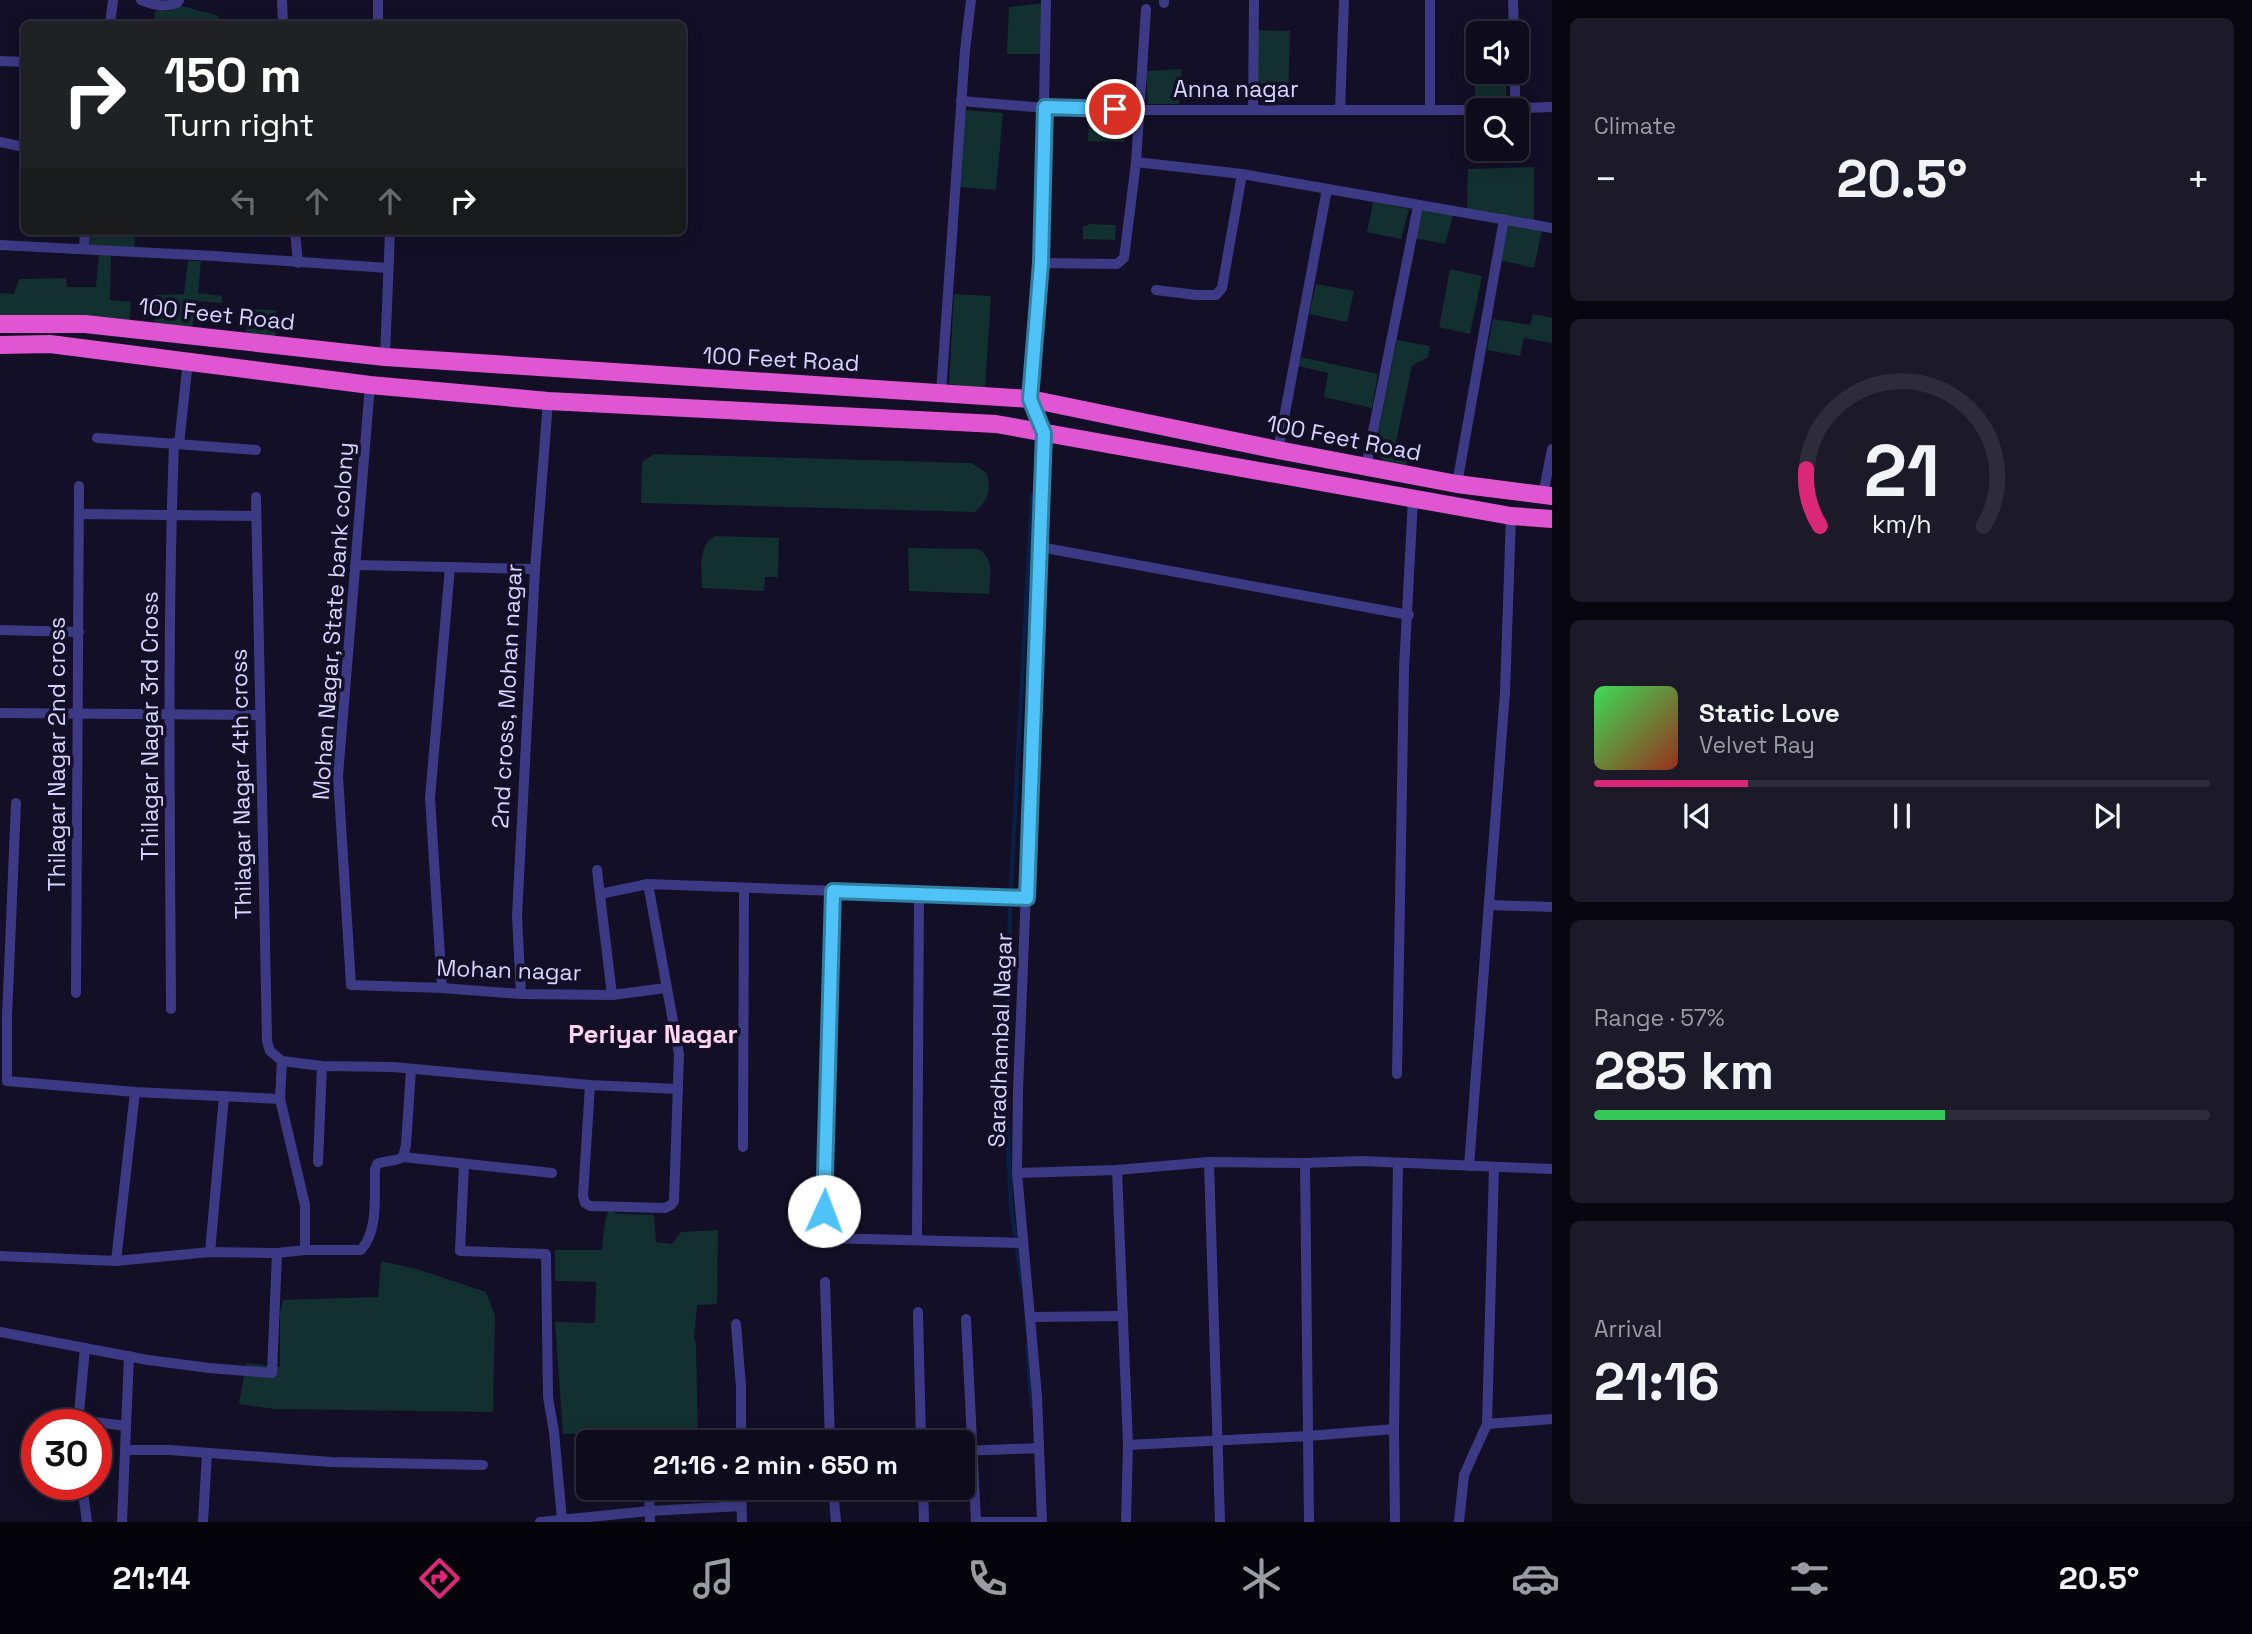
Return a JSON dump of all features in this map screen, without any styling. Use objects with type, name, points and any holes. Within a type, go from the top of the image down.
[{"type":"highway","name":"100 Feet Road","points":[[0,324],[85,324],[385,357],[1030,399],[1366,467],[1457,484],[1547,496]]},
{"type":"highway","name":"100 Feet Road","points":[[0,345],[50,344],[370,385],[548,401],[996,425],[1511,516],[1552,519]]},
{"type":"highway","points":[[0,355],[30,352],[50,344]]},
{"type":"street","points":[[110,21],[113,0]]},
{"type":"street","points":[[141,0],[158,6],[177,4],[179,0]]},
{"type":"street","points":[[282,0],[283,21]]},
{"type":"street","points":[[378,0],[378,21]]},
{"type":"street","points":[[941,393],[961,101],[971,0]]},
{"type":"street","points":[[1044,433],[1030,399],[1041,263],[1046,0]]},
{"type":"street","points":[[1253,110],[1254,0]]},
{"type":"street","points":[[1340,110],[1344,0]]},
{"type":"street","points":[[1430,0],[1430,110]]},
{"type":"street","points":[[1513,0],[1514,21]]},
{"type":"street","points":[[1041,263],[1117,264],[1124,258],[1136,162],[1146,9]]},
{"type":"street","points":[[0,61],[21,62]]},
{"type":"street","name":"Anna nagar","points":[[961,101],[1138,110],[1466,109]]},
{"type":"street","name":"Anna nagar","points":[[1529,107],[1552,107]]},
{"type":"street","points":[[0,142],[21,146]]},
{"type":"street","points":[[1136,162],[1242,174],[1552,228]]},
{"type":"street","points":[[1156,290],[1216,295],[1222,288],[1242,174]]},
{"type":"street","points":[[1278,450],[1327,189]]},
{"type":"street","points":[[1366,467],[1418,206]]},
{"type":"street","points":[[1457,484],[1504,219]]},
{"type":"street","points":[[84,248],[85,235]]},
{"type":"street","points":[[295,235],[298,263]]},
{"type":"street","points":[[385,357],[390,235]]},
{"type":"street","points":[[0,245],[388,268]]},
{"type":"street","name":"Thilagar Nagar 3rd Cross","points":[[171,1009],[171,514],[176,443],[188,361]]},
{"type":"street","name":"Mohan Nagar, State bank colony","points":[[351,985],[338,776],[370,385]]},
{"type":"street","name":"2nd cross, Mohan nagar","points":[[521,994],[517,916],[535,569],[548,401]]},
{"type":"street","name":"Saradhambal Nagar","points":[[1042,1522],[1037,1396],[1017,1173],[1044,433]]},
{"type":"street","points":[[97,438],[256,450]]},
{"type":"street","points":[[1547,496],[1552,449]]},
{"type":"street","name":"Thilagar Nagar 2nd cross","points":[[76,993],[79,486]]},
{"type":"street","name":"Thilagar Nagar 4th cross","points":[[256,497],[267,1041],[270,1051],[282,1061]]},
{"type":"street","points":[[1397,1074],[1404,669],[1409,615],[1413,499]]},
{"type":"street","points":[[80,514],[256,516]]},
{"type":"street","points":[[1469,1166],[1505,692],[1511,516]]},
{"type":"street","points":[[1040,547],[1409,615]]},
{"type":"street","points":[[357,565],[535,569]]},
{"type":"street","points":[[442,988],[430,798],[450,567]]},
{"type":"street","points":[[0,631],[79,632]]},
{"type":"street","points":[[0,713],[260,715]]},
{"type":"street","points":[[16,803],[3,1017],[8,1081],[135,1092],[280,1100]]},
{"type":"street","points":[[597,870],[612,995]]},
{"type":"street","points":[[600,894],[648,884],[1027,898]]},
{"type":"street","points":[[590,1085],[583,1196],[585,1203],[590,1206],[665,1208],[671,1205],[674,1201],[679,1054],[648,884]]},
{"type":"street","points":[[743,1147],[744,888]]},
{"type":"street","points":[[833,891],[823,1238],[1023,1243]]},
{"type":"street","points":[[917,1239],[919,894]]},
{"type":"street","points":[[1490,905],[1552,907]]},
{"type":"street","name":"Mohan nagar","points":[[351,985],[521,994],[612,995],[666,988]]},
{"type":"street","points":[[305,1250],[305,1205],[280,1100],[282,1061],[590,1085],[678,1089]]},
{"type":"street","points":[[318,1162],[322,1066]]},
{"type":"street","points":[[403,1157],[411,1069]]},
{"type":"street","points":[[116,1261],[135,1092]]},
{"type":"street","points":[[210,1252],[224,1096]]},
{"type":"street","points":[[0,1256],[116,1261],[210,1252],[276,1254],[305,1250],[361,1250],[366,1245],[373,1223],[375,1169],[377,1164],[383,1161],[403,1157],[552,1173]]},
{"type":"street","points":[[1017,1173],[1117,1170],[1209,1162],[1361,1161],[1552,1169]]},
{"type":"street","points":[[1209,1162],[1220,1522]]},
{"type":"street","points":[[1305,1163],[1309,1522]]},
{"type":"street","points":[[1395,1522],[1398,1163]]},
{"type":"street","points":[[464,1164],[460,1251],[546,1254],[548,1397],[562,1520]]},
{"type":"street","points":[[1459,1522],[1464,1475],[1487,1424],[1494,1167]]},
{"type":"street","points":[[1117,1170],[1128,1445],[1126,1522]]},
{"type":"street","points":[[0,1332],[129,1356],[209,1368],[272,1373],[276,1254]]},
{"type":"street","points":[[825,1282],[831,1430]]},
{"type":"street","points":[[918,1312],[921,1430]]},
{"type":"street","points":[[1030,1317],[1122,1316]]},
{"type":"street","points":[[966,1320],[967,1430]]},
{"type":"street","points":[[736,1324],[741,1430]]},
{"type":"street","points":[[79,1409],[85,1348]]},
{"type":"street","points":[[122,1522],[129,1356]]},
{"type":"street","points":[[1487,1424],[1552,1419]]},
{"type":"street","points":[[112,1425],[126,1426]]},
{"type":"street","points":[[1128,1445],[1394,1429]]},
{"type":"street","points":[[975,1451],[1039,1448]]},
{"type":"street","points":[[125,1450],[331,1462],[483,1465]]},
{"type":"street","points":[[203,1522],[207,1453]]},
{"type":"street","points":[[85,1500],[88,1522]]},
{"type":"street","points":[[742,1500],[742,1522]]},
{"type":"street","points":[[834,1500],[836,1522]]},
{"type":"street","points":[[923,1500],[924,1522]]},
{"type":"street","points":[[973,1500],[976,1522],[1042,1522]]},
{"type":"street","points":[[540,1522],[649,1516],[742,1506]]},
{"type":"green space","points":[[1042,3],[1040,54],[1007,54],[1009,7]]},
{"type":"green space","points":[[182,6],[219,16],[218,21],[154,21],[155,11],[171,11]]},
{"type":"green space","points":[[1258,30],[1290,31],[1288,101],[1256,100]]},
{"type":"green space","points":[[1182,69],[1179,104],[1148,104],[1146,71]]},
{"type":"green space","points":[[1475,84],[1506,84],[1506,96],[1475,96]]},
{"type":"green space","points":[[965,110],[1003,113],[996,190],[960,187]]},
{"type":"green space","points":[[1089,119],[1126,120],[1124,142],[1088,141]]},
{"type":"green space","points":[[1534,167],[1534,220],[1467,210],[1468,169]]},
{"type":"green space","points":[[1373,202],[1409,209],[1401,239],[1367,232]]},
{"type":"green space","points":[[1420,210],[1453,215],[1445,244],[1414,238]]},
{"type":"green space","points":[[1507,223],[1542,230],[1534,268],[1500,260]]},
{"type":"green space","points":[[1116,225],[1115,240],[1083,239],[1083,226]]},
{"type":"green space","points":[[90,235],[136,235],[134,249],[90,246]]},
{"type":"green space","points":[[99,253],[111,255],[110,300],[131,302],[129,324],[0,320],[0,293],[14,294],[19,279],[66,278],[67,287],[96,287]]},
{"type":"green space","points":[[188,261],[201,261],[198,293],[222,296],[222,303],[195,301],[192,331],[155,328],[155,295],[184,294]]},
{"type":"green space","points":[[1450,269],[1482,276],[1470,334],[1439,327]]},
{"type":"green space","points":[[1316,284],[1354,291],[1347,322],[1309,314]]},
{"type":"green space","points":[[954,294],[991,296],[985,388],[949,384]]},
{"type":"green space","points":[[247,309],[276,310],[275,339],[246,336]]},
{"type":"green space","points":[[1533,314],[1552,318],[1552,343],[1524,338],[1520,356],[1487,350],[1493,319],[1530,325]]},
{"type":"green space","points":[[1397,340],[1430,346],[1428,357],[1412,366],[1396,441],[1408,455],[1406,469],[1385,464],[1375,449]]},
{"type":"green space","points":[[1301,357],[1378,374],[1372,408],[1324,397],[1328,373],[1299,366]]},
{"type":"green space","points":[[654,454],[971,463],[986,472],[989,489],[983,503],[975,512],[641,503],[642,462]]},
{"type":"green space","points":[[715,536],[779,538],[778,577],[765,577],[764,591],[702,588],[703,552],[709,540]]},
{"type":"green space","points":[[908,548],[978,549],[987,557],[989,563],[989,594],[909,591]]},
{"type":"green space","points":[[609,1210],[617,1214],[654,1215],[656,1242],[672,1244],[681,1232],[718,1230],[717,1304],[697,1305],[694,1338],[698,1430],[576,1430],[576,1434],[563,1434],[555,1322],[595,1323],[596,1282],[555,1281],[555,1250],[602,1250],[605,1220]]},
{"type":"green space","points":[[381,1261],[420,1270],[486,1292],[495,1315],[493,1412],[274,1409],[239,1404],[246,1363],[280,1367],[280,1313],[283,1300],[378,1297]]},
{"type":"waterway","points":[[1011,886],[1032,495]]},
{"type":"waterway","points":[[1010,909],[1006,1095],[1011,1206],[1015,1235]]},
{"type":"waterway","points":[[1017,1250],[1022,1284]]},
{"type":"waterway","points":[[1027,1345],[1032,1406]]},
{"type":"district","name":"Periyar Nagar","points":[[653,1034]]},
{"type":"route","points":[[824,1211],[833,891],[1027,898],[1044,433],[1030,399],[1041,263],[1045,107],[1115,109]]}]
